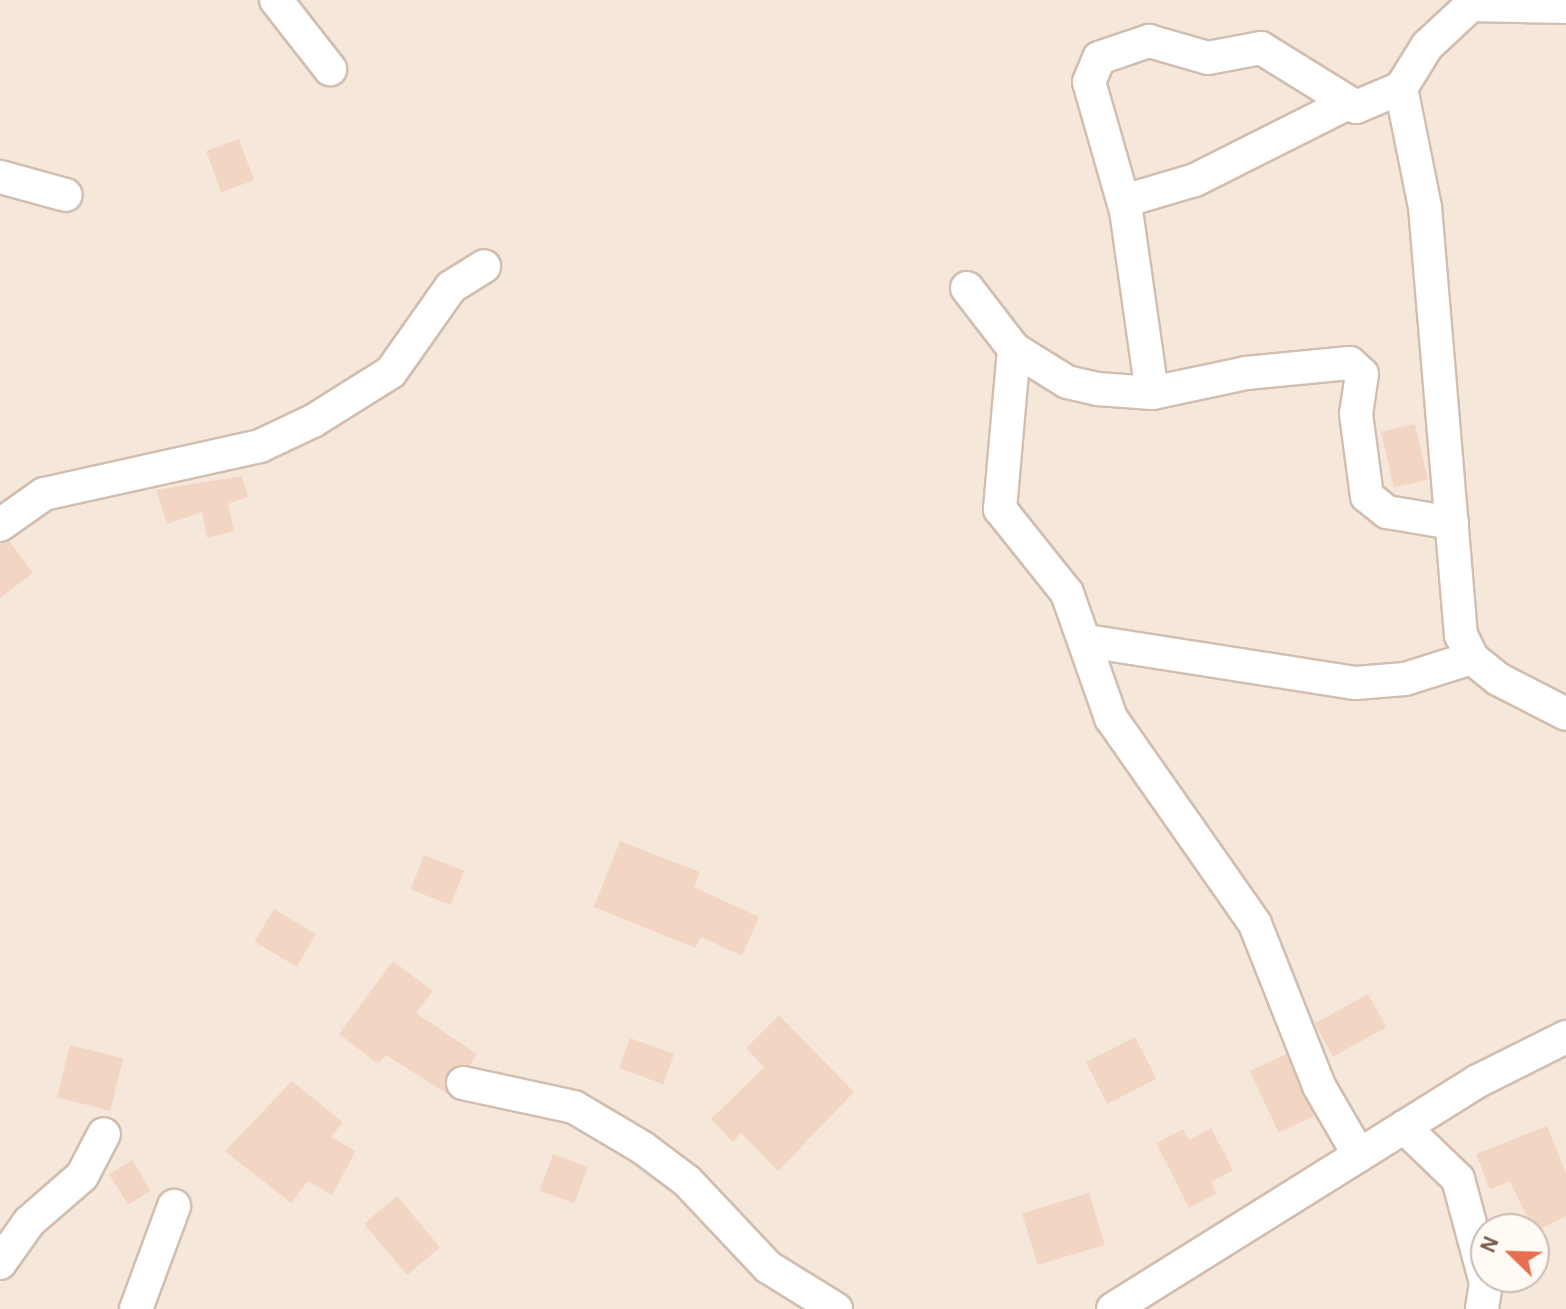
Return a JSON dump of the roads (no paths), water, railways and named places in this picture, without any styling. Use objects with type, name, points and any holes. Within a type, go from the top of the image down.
[{"type":"street","points":[[276,0],[330,69]]},
{"type":"street","points":[[1152,393],[1124,201],[1089,82],[1090,68],[1122,46],[1149,41],[1208,58],[1261,48],[1344,105],[1356,107],[1401,88],[1427,46],[1471,5],[1566,7]]},
{"type":"street","points":[[1401,88],[1425,207],[1457,610],[1472,658],[1566,714]]},
{"type":"street","points":[[1124,201],[1195,180],[1344,105]]},
{"type":"street","points":[[0,177],[66,195]]},
{"type":"street","points":[[0,525],[44,494],[260,446],[313,421],[391,372],[451,287],[484,266]]},
{"type":"street","points":[[967,288],[1014,349],[1067,382],[1152,393],[1246,373],[1350,363],[1362,374],[1356,414],[1367,496],[1387,512],[1452,523]]},
{"type":"street","points":[[1014,349],[996,497],[1051,564],[1087,641],[1111,718],[1255,924],[1319,1086],[1359,1155]]},
{"type":"street","points":[[1087,641],[1356,683],[1405,679],[1472,658]]},
{"type":"street","points":[[1113,1309],[1404,1127],[1566,1037]]},
{"type":"street","points":[[463,1083],[574,1107],[643,1148],[687,1181],[768,1267],[836,1309]]},
{"type":"street","points":[[1404,1127],[1458,1179],[1486,1283],[1482,1309]]},
{"type":"street","points":[[0,1263],[29,1222],[82,1176],[104,1134]]},
{"type":"street","points":[[136,1309],[174,1206]]}]
